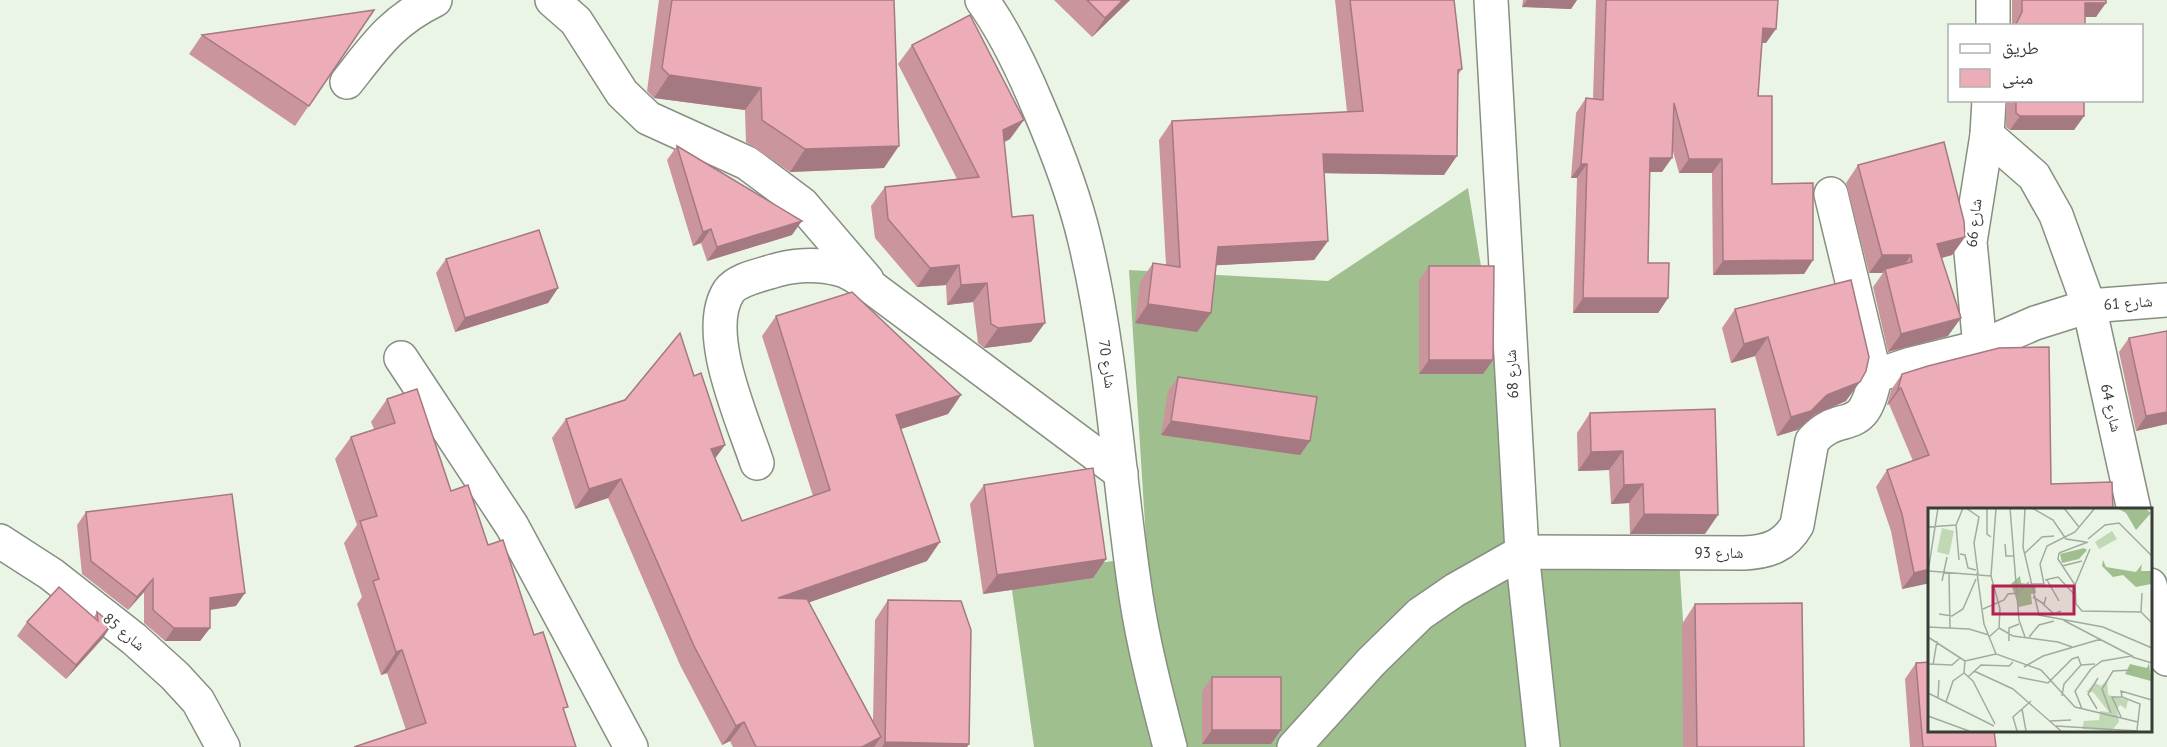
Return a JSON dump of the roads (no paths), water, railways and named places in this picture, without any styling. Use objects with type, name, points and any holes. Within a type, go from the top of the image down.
[{"type":"street","points":[[347,82],[378,41],[408,13],[435,0]]},
{"type":"street","points":[[552,0],[576,21],[622,93],[648,118],[747,163],[802,204],[874,289]]},
{"type":"street","name":"شارع 70","points":[[982,0],[996,19],[1028,83],[1058,153],[1085,240],[1101,321],[1136,596],[1146,653],[1170,747]]},
{"type":"street","name":"شارع 68","points":[[1491,0],[1522,552],[1543,747]]},
{"type":"street","points":[[1993,0],[1993,24]]},
{"type":"street","name":"شارع 66","points":[[1980,347],[1970,242],[1987,135],[1989,102]]},
{"type":"street","points":[[1831,194],[1875,376],[1911,364],[1980,347],[2035,323],[2089,306],[2056,215],[2034,176],[1987,135]]},
{"type":"street","points":[[757,463],[723,354],[719,329],[722,307],[730,289],[748,279],[775,270],[807,265],[840,269],[874,289],[1122,473]]},
{"type":"street","name":"شارع 61","points":[[2089,306],[2167,300]]},
{"type":"street","name":"شارع 64","points":[[2089,306],[2134,508]]},
{"type":"street","points":[[401,358],[512,526],[631,747]]},
{"type":"street","name":"شارع 93","points":[[1294,747],[1371,662],[1420,614],[1455,590],[1522,552],[1744,553],[1762,552],[1780,546],[1790,537],[1797,525],[1812,441],[1819,433],[1857,418],[1865,410],[1875,376]]},
{"type":"street","name":"شارع 85","points":[[0,541],[60,581],[134,639],[175,676],[198,701],[223,747]]},
{"type":"street","points":[[2152,590],[2167,659]]}]
